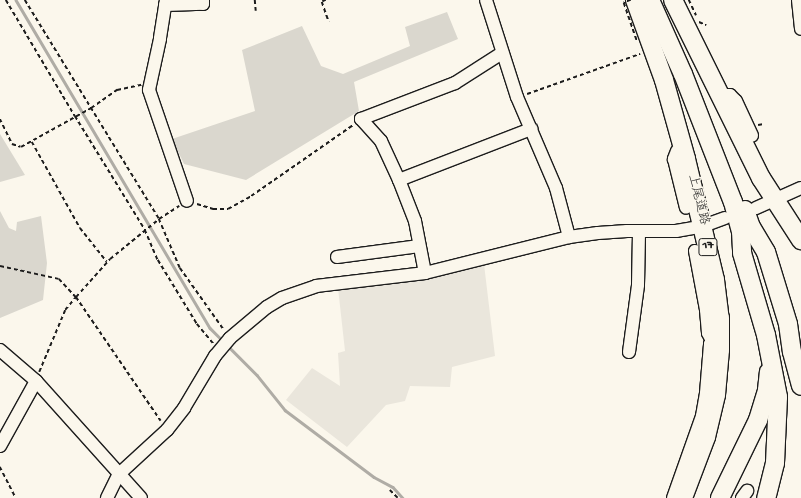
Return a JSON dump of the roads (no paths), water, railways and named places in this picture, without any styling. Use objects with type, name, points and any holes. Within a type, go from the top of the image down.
[{"type":"highway","name":"上尾道路","points":[[635,0],[664,80],[681,155],[703,226],[715,280],[716,335],[719,373],[711,417],[683,498]]},
{"type":"highway","points":[[650,0],[685,81],[733,202],[741,231],[742,253],[766,335],[778,397],[778,434],[775,463],[766,498]]},
{"type":"highway","points":[[658,0],[705,106],[751,227],[766,252],[788,324],[801,386]]},
{"type":"highway","points":[[673,0],[726,100],[761,178],[801,240]]},
{"type":"highway","points":[[720,498],[758,420],[767,390],[770,360]]},
{"type":"street","points":[[187,201],[149,90],[160,39],[165,3],[203,4],[203,0]]},
{"type":"street","points":[[486,0],[517,97],[556,188],[569,238]]},
{"type":"street","points":[[628,0],[648,51],[673,146],[681,155],[674,159],[686,208]]},
{"type":"street","points":[[682,0],[726,90],[726,100]]},
{"type":"street","points":[[798,0],[801,29]]},
{"type":"street","points":[[424,273],[415,221],[399,180],[380,141],[361,119],[455,83],[502,53]]},
{"type":"street","points":[[726,100],[730,95],[736,101],[751,128]]},
{"type":"street","points":[[399,180],[531,129]]},
{"type":"street","points":[[756,208],[801,188]]},
{"type":"street","points":[[107,498],[118,475],[167,430],[184,408],[220,350],[230,338],[267,307],[282,298],[316,286],[424,273],[569,238],[598,233],[676,231],[703,226],[725,218]]},
{"type":"street","points":[[629,352],[638,285],[639,231]]},
{"type":"street","points":[[337,257],[419,246]]},
{"type":"street","points":[[673,498],[702,416],[706,393],[710,344],[716,335],[708,333],[706,310],[695,251]]},
{"type":"street","points":[[0,350],[36,381],[69,417],[118,475],[141,498]]},
{"type":"street","points":[[0,446],[36,381]]},
{"type":"waterway","points":[[16,0],[210,328],[223,341]]},
{"type":"waterway","points":[[228,346],[257,375],[285,410],[374,477],[393,487],[403,498]]}]
